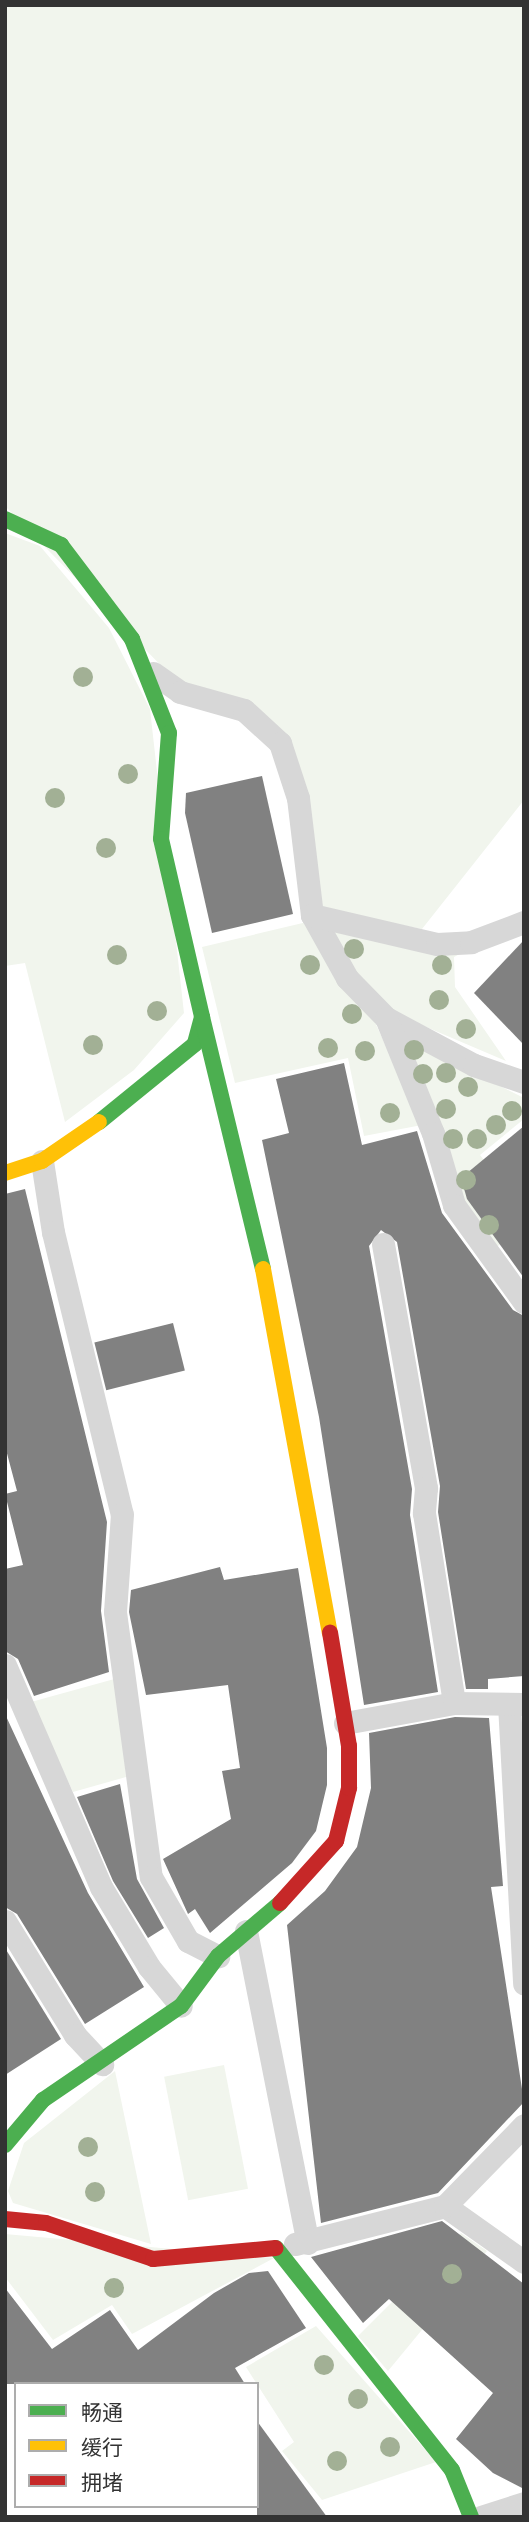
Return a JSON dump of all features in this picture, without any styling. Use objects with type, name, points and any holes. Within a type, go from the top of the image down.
[{"type":"street","points":[[5,519],[61,545],[149,669],[169,733],[161,839],[201,1017],[264,1269],[345,1723],[349,1788],[336,1840],[308,1878],[218,1956],[181,2006],[102,2064],[43,2100],[8,2134]]},
{"type":"street","points":[[5,1173],[43,1161],[85,1134],[195,1044],[201,1017]]},
{"type":"street","points":[[5,2219],[46,2223],[153,2259],[279,2248],[324,2316],[370,2362],[453,2470],[471,2517]]},
{"type":"lane","points":[[149,669],[180,692],[244,710],[279,743],[298,798],[312,915],[347,978],[386,1018],[474,1065],[524,1082]]},
{"type":"lane","points":[[312,915],[438,944],[471,942],[524,922]]},
{"type":"lane","points":[[386,1018],[433,1133],[454,1205],[524,1302]]},
{"type":"lane","points":[[43,1161],[53,1232],[122,1514],[115,1612],[151,1877],[188,1941],[218,1956]]},
{"type":"lane","points":[[383,1244],[426,1488],[424,1513],[454,1703]]},
{"type":"lane","points":[[5,1665],[101,1887],[149,1967],[181,2006]]},
{"type":"lane","points":[[345,1723],[454,1703],[516,1704],[524,1984]]},
{"type":"lane","points":[[5,1921],[75,2035],[102,2064]]},
{"type":"lane","points":[[246,1931],[308,2243]]},
{"type":"lane","points":[[279,2248],[308,2243],[445,2206],[524,2125]]},
{"type":"lane","points":[[445,2206],[524,2262]]},
{"type":"lane","points":[[481,2517],[524,2502]]},
{"type":"shaded area","points":[[5,5],[524,5],[524,800],[422,929],[320,909],[285,742],[181,686],[5,506]]},
{"type":"shaded area","points":[[5,533],[40,546],[109,628],[150,709],[184,1013],[134,1070],[65,1122],[25,963],[5,966]]},
{"type":"shaded area","points":[[307,922],[373,1018],[422,1125],[364,1136],[348,1058],[235,1083],[202,947]]},
{"type":"shaded area","points":[[328,931],[475,946],[454,957],[455,987],[506,1061],[391,1012],[352,976]]},
{"type":"shaded area","points":[[399,1035],[524,1098],[524,1119],[480,1155],[524,1211],[524,1221],[496,1248],[474,1225]]},
{"type":"shaded area","points":[[118,1678],[126,1777],[73,1792],[31,1702]]},
{"type":"shaded area","points":[[224,2065],[248,2189],[188,2200],[164,2077]]},
{"type":"shaded area","points":[[115,2071],[151,2244],[13,2203],[8,2191],[24,2143]]},
{"type":"shaded area","points":[[461,2233],[487,2251],[388,2371],[358,2336]]},
{"type":"shaded area","points":[[5,2234],[274,2258],[132,2334],[112,2305],[53,2340],[5,2277]]},
{"type":"shaded area","points":[[316,2326],[436,2462],[322,2500],[282,2451],[294,2442],[259,2387],[259,2382],[256,2382],[246,2367]]},
{"type":"building","points":[[262,776],[293,914],[212,933],[185,813],[186,793]]},
{"type":"building","points":[[524,940],[524,1045],[474,993]]},
{"type":"building","points":[[344,1063],[362,1145],[417,1131],[442,1213],[513,1310],[524,1316],[524,1676],[488,1679],[488,1689],[466,1689],[438,1512],[440,1486],[397,1242],[381,1230],[369,1246],[412,1489],[410,1515],[438,1692],[364,1705],[319,1417],[262,1140],[289,1133],[276,1079]]},
{"type":"building","points":[[524,1126],[524,1278],[467,1199],[461,1178]]},
{"type":"building","points":[[25,1189],[107,1522],[101,1611],[109,1672],[34,1696],[18,1659],[5,1651],[5,1569],[23,1565],[5,1494],[17,1491],[5,1446],[5,1194]]},
{"type":"building","points":[[173,1323],[185,1371],[106,1390],[94,1343]]},
{"type":"building","points":[[220,1567],[224,1580],[298,1568],[327,1748],[327,1785],[316,1831],[292,1863],[210,1933],[195,1909],[188,1914],[163,1859],[231,1819],[222,1771],[240,1768],[228,1685],[146,1695],[129,1612],[131,1590]]},
{"type":"building","points":[[5,1714],[88,1893],[144,1987],[85,2024],[17,1914],[5,1907]]},
{"type":"building","points":[[455,1717],[489,1718],[503,1886],[491,1887],[524,2102],[438,2193],[321,2223],[287,1925],[325,1891],[357,1847],[371,1788],[369,1733]]},
{"type":"building","points":[[120,1784],[137,1879],[164,1928],[148,1938],[113,1881],[77,1797]]},
{"type":"building","points":[[5,1948],[61,2039],[5,2075]]},
{"type":"building","points":[[442,2221],[524,2284],[524,2489],[493,2473],[456,2439],[493,2393],[389,2299],[363,2323],[311,2257]]},
{"type":"building","points":[[268,2271],[306,2328],[235,2368],[244,2382],[5,2384],[5,2288],[52,2349],[110,2310],[138,2350],[214,2293],[249,2273]]},
{"type":"building","points":[[259,2424],[327,2517],[257,2517],[259,2508]]},
{"type":"traffic: fast","points":[[5,519],[61,545],[132,639],[169,733],[161,839],[202,1017],[195,1044],[99,1122]]},
{"type":"traffic: fast","points":[[202,1017],[263,1269]]},
{"type":"traffic: fast","points":[[5,2145],[43,2100],[181,2006],[218,1956],[280,1903]]},
{"type":"traffic: fast","points":[[276,2248],[452,2470],[471,2517]]},
{"type":"traffic: slow","points":[[5,1173],[42,1161],[99,1122]]},
{"type":"traffic: slow","points":[[263,1269],[330,1633]]},
{"type":"traffic: jam","points":[[280,1903],[336,1841],[349,1788],[349,1746],[330,1633]]},
{"type":"traffic: jam","points":[[5,2219],[46,2223],[153,2259],[276,2248]]}]
